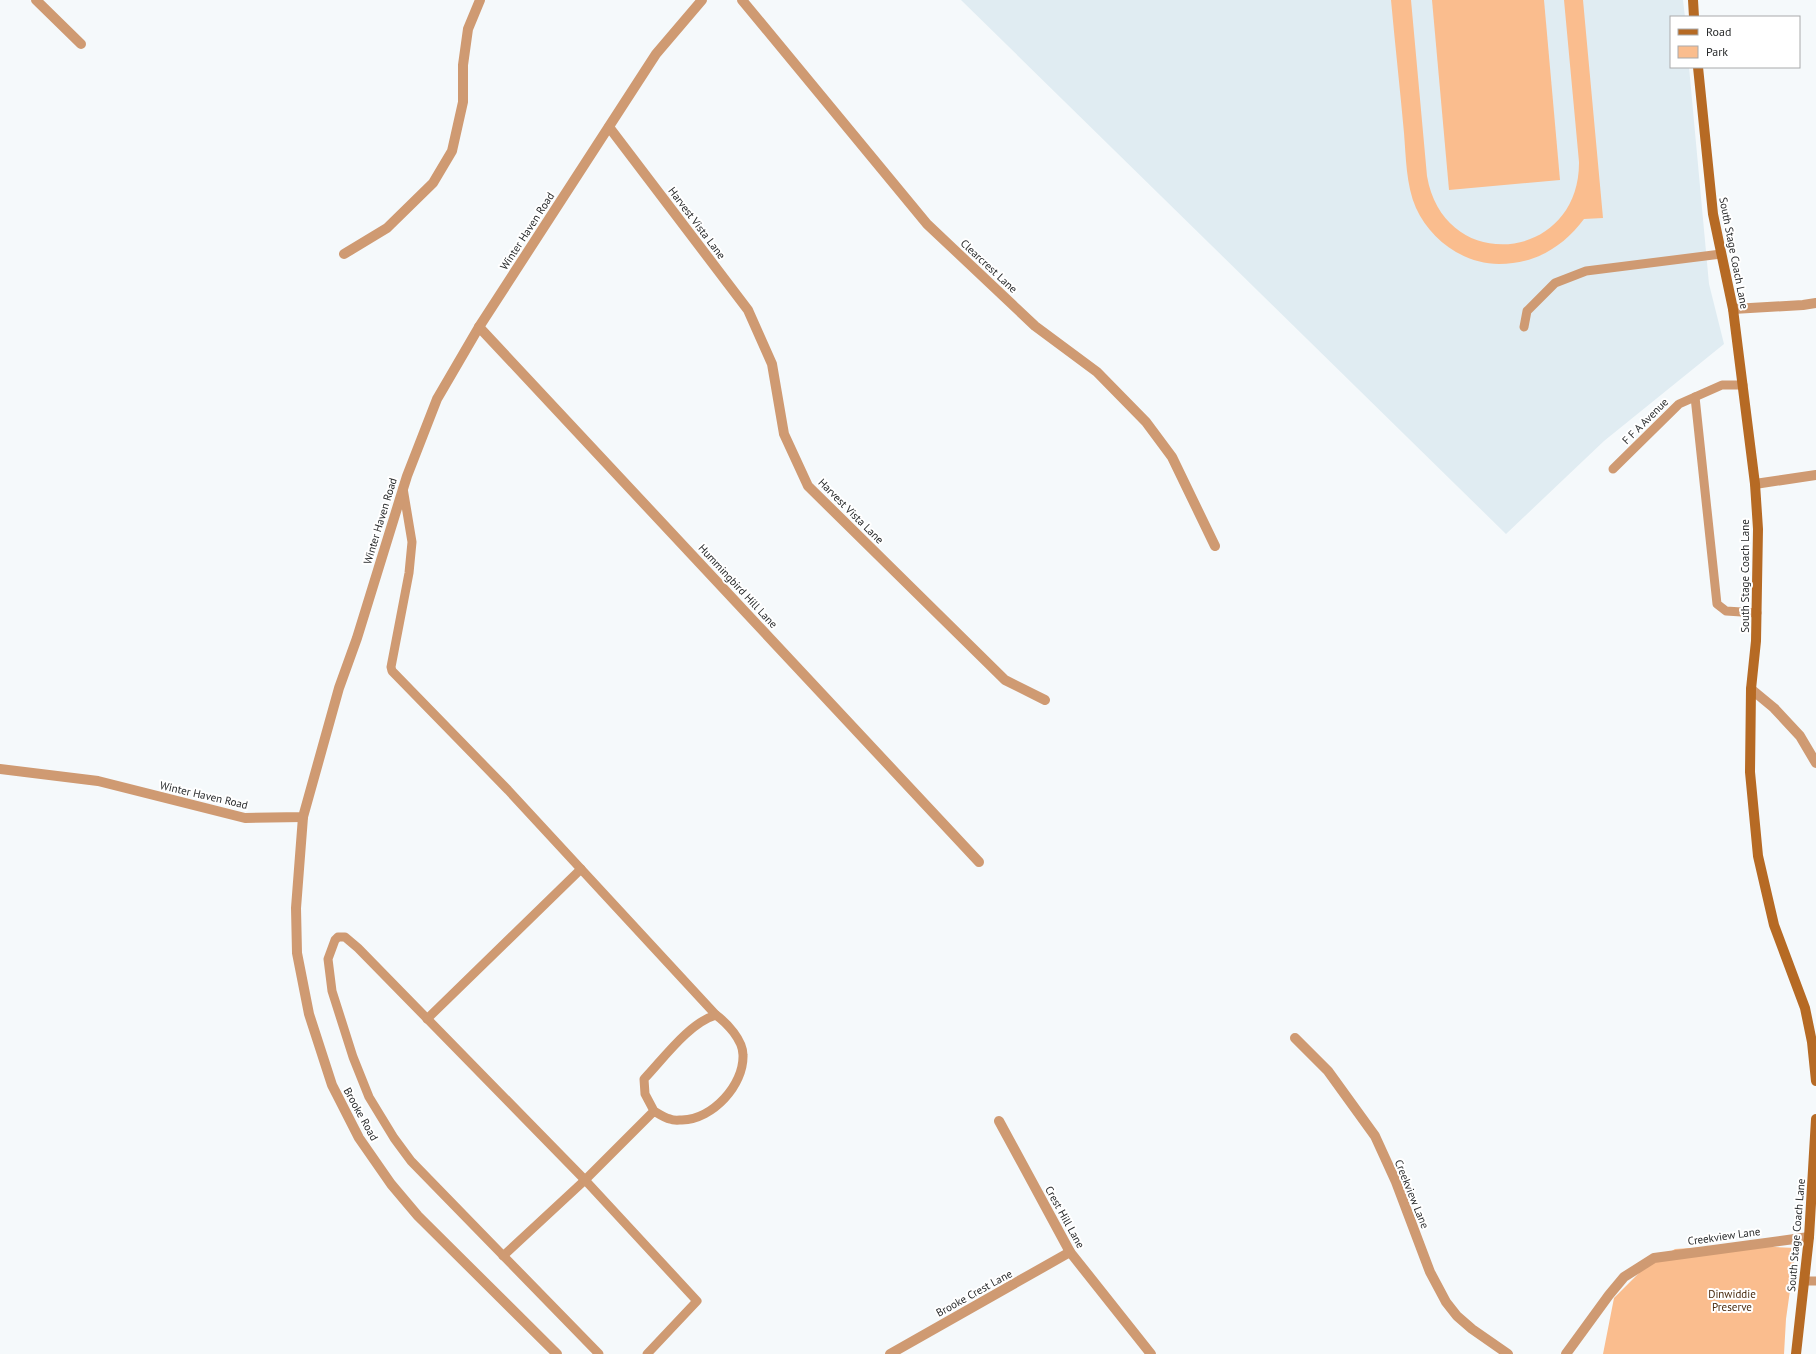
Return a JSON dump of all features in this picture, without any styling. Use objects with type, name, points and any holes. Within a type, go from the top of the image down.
[{"type":"main road","points":[[1693,0],[1694,16]]},
{"type":"main road","name":"South Stage Coach Lane","points":[[1698,68],[1713,214],[1733,309],[1755,484],[1758,529],[1757,613],[1756,641],[1751,689],[1750,772],[1758,856],[1774,925],[1805,1008],[1814,1042],[1816,1081]]},
{"type":"main road","name":"South Stage Coach Lane","points":[[1796,1354],[1809,1237],[1816,1118]]},
{"type":"street","points":[[36,0],[81,44]]},
{"type":"street","points":[[344,254],[387,228],[433,183],[452,151],[463,102],[463,65],[468,29],[480,0]]},
{"type":"street","name":"Winter Haven Road","points":[[0,769],[98,781],[245,818],[303,817],[338,688],[356,638],[403,488],[437,399],[479,327],[656,54],[702,0]]},
{"type":"street","name":"Clearcrest Lane","points":[[742,0],[927,224],[1035,326],[1097,372],[1146,422],[1172,457],[1215,546]]},
{"type":"street","name":"Harvest Vista Lane","points":[[609,127],[748,310],[772,364],[784,434],[808,486],[1005,680],[1045,700]]},
{"type":"street","points":[[1733,309],[1816,303]]},
{"type":"street","name":"Hummingbird Hill Lane","points":[[479,327],[979,862]]},
{"type":"street","points":[[1755,484],[1816,475]]},
{"type":"street","points":[[1751,689],[1774,708],[1800,736],[1816,763]]},
{"type":"street","name":"Brooke Road","points":[[303,817],[296,908],[297,953],[309,1014],[332,1085],[359,1138],[391,1184],[418,1216],[557,1354]]},
{"type":"street","name":"Creekview Lane","points":[[1295,1038],[1328,1071],[1375,1136],[1396,1182],[1430,1272],[1446,1302],[1457,1316],[1472,1329],[1508,1354]]},
{"type":"street","name":"Crest Hill Lane","points":[[999,1121],[1070,1252],[1151,1354]]},
{"type":"street","name":"Creekview Lane","points":[[1566,1354],[1609,1294],[1624,1277],[1654,1258],[1809,1237]]},
{"type":"street","name":"Brooke Crest Lane","points":[[890,1354],[1070,1252]]},
{"type":"lane","points":[[1524,327],[1527,311],[1555,283],[1586,270],[1721,254]]},
{"type":"lane","name":"F F A Avenue","points":[[1613,469],[1679,404],[1722,385],[1743,385]]},
{"type":"lane","points":[[1695,397],[1717,604],[1726,611],[1757,613]]},
{"type":"lane","points":[[403,488],[412,542],[409,573],[391,667],[392,671],[508,790],[716,1015],[725,1022],[737,1039],[743,1053],[742,1070],[727,1096],[708,1113],[690,1120],[671,1120],[654,1111],[645,1094],[644,1079],[691,1030],[707,1018],[716,1015]]},
{"type":"lane","points":[[427,1019],[581,869]]},
{"type":"lane","points":[[599,1354],[411,1160],[394,1138],[369,1097],[353,1057],[332,991],[328,959],[335,940],[338,937],[345,937],[358,948],[585,1180],[697,1301],[697,1303],[647,1354]]},
{"type":"lane","points":[[503,1256],[585,1180],[654,1111]]},
{"type":"lane","points":[[1804,1281],[1816,1281]]},
{"type":"shaded area","points":[[961,0],[1683,0],[1685,16],[1670,16],[1670,68],[1689,68],[1709,284],[1724,344],[1604,441],[1506,534]]},
{"type":"green space","points":[[1391,0],[1411,0],[1427,176],[1438,208],[1458,230],[1483,242],[1510,244],[1536,237],[1558,220],[1573,195],[1579,162],[1564,0],[1583,0],[1603,218],[1584,219],[1567,238],[1557,246],[1536,257],[1525,261],[1499,264],[1473,260],[1449,248],[1430,230],[1416,208],[1410,190]]},
{"type":"green space","points":[[1432,0],[1544,0],[1560,180],[1449,190]]},
{"type":"green space","name":"Dinwiddie Preserve","points":[[1734,1245],[1796,1248],[1786,1319],[1784,1354],[1603,1354],[1614,1298],[1643,1269],[1675,1249]]}]
